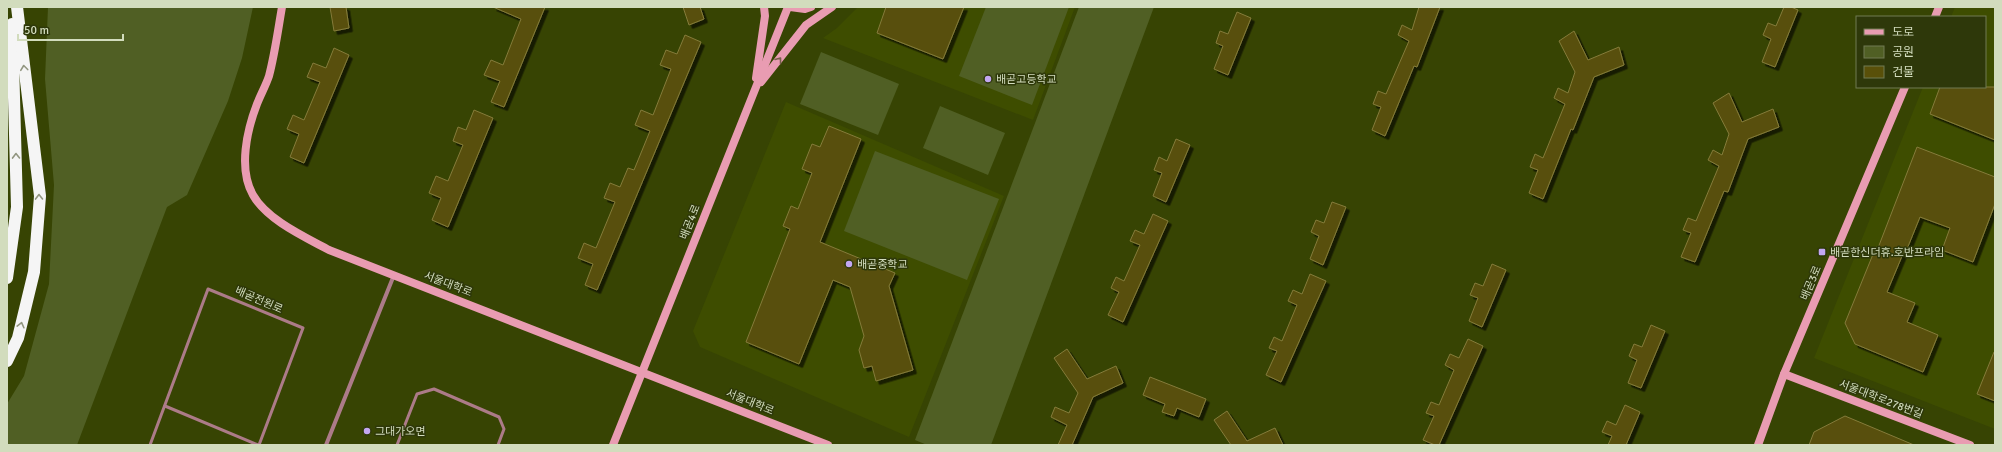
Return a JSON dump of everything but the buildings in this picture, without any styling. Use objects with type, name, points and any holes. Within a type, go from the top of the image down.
[{"type":"highway","points":[[7,278],[17,207],[11,7]]},
{"type":"highway","points":[[7,361],[18,338],[34,272],[40,196],[17,7]]},
{"type":"main road","name":"서울대학로","points":[[282,7],[276,47],[268,78],[249,130],[246,177],[253,196],[269,212],[289,228],[329,250],[642,371],[828,445]]},
{"type":"main road","points":[[755,90],[765,16],[764,7]]},
{"type":"main road","points":[[789,7],[804,9],[810,7]]},
{"type":"main road","name":"배곧4로","points":[[613,445],[789,7]]},
{"type":"main road","points":[[755,90],[806,24],[832,7]]},
{"type":"main road","name":"배곧3로","points":[[1758,445],[1784,374],[1906,88]]},
{"type":"main road","name":"서울대학로278번길","points":[[1784,374],[1970,445]]},
{"type":"street","points":[[326,445],[394,275]]},
{"type":"lane","name":"배곧전원로","points":[[150,445],[208,289],[303,328],[258,445],[165,406]]},
{"type":"lane","points":[[397,445],[417,394],[434,389],[499,417],[504,429],[498,445]]},
{"type":"shaded area","name":"배곧고등학교","points":[[858,7],[1075,7],[1033,120],[823,38],[837,28]]},
{"type":"shaded area","points":[[1955,7],[1995,7],[1995,429],[1814,358],[1923,88],[1986,88],[1986,16],[1951,16]]},
{"type":"shaded area","name":"배곧중학교","points":[[786,102],[1004,196],[909,437],[700,347],[693,331]]},
{"type":"green space","points":[[48,7],[253,7],[242,58],[228,101],[187,195],[167,207],[77,445],[7,445],[7,404],[24,376],[49,284],[54,185],[45,79]]},
{"type":"green space","points":[[986,7],[1069,7],[1032,105],[959,76]]},
{"type":"green space","points":[[1079,7],[1154,7],[991,445],[927,445],[915,440]]},
{"type":"green space","points":[[821,52],[899,84],[878,135],[800,104]]},
{"type":"green space","points":[[940,106],[1005,133],[988,175],[923,148]]},
{"type":"green space","points":[[875,151],[999,199],[967,280],[844,231]]},
{"type":"place","name":"배곧고등학교","points":[[988,79]]},
{"type":"place","name":"배곧한신더휴.호반프라임","points":[[1822,252]]},
{"type":"place","name":"배곧중학교","points":[[849,264]]},
{"type":"place","name":"그대가오면","points":[[367,431]]}]
